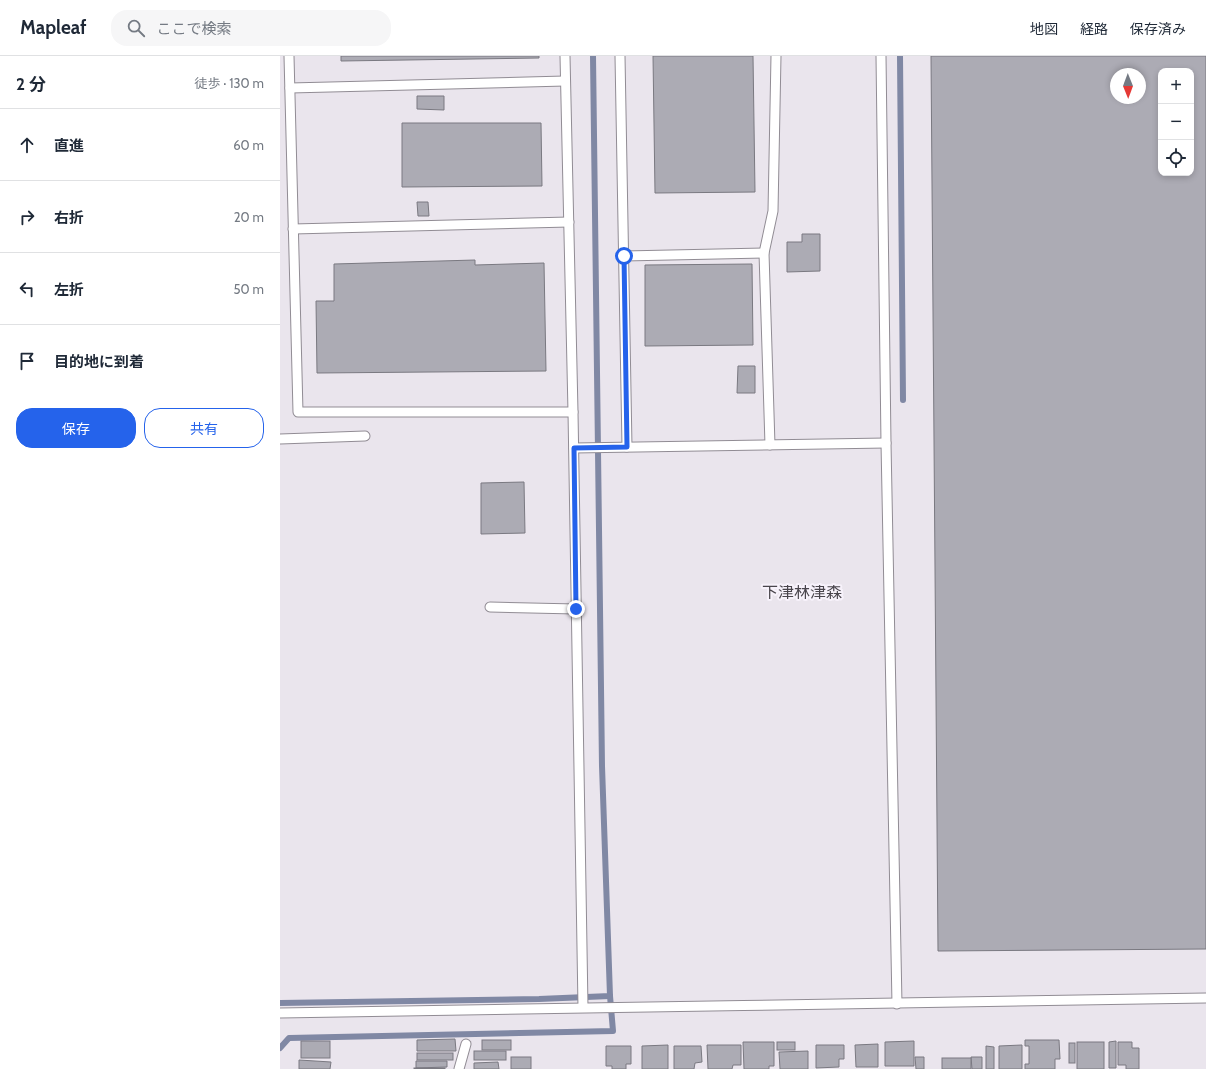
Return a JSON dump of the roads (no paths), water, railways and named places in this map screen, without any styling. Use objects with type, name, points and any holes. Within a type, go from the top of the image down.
[{"type":"lane","points":[[289,56],[298,412],[573,412]]},
{"type":"lane","points":[[565,56],[574,448],[583,1007]]},
{"type":"lane","points":[[620,56],[627,447]]},
{"type":"lane","points":[[770,445],[764,253],[773,211],[776,56]]},
{"type":"lane","points":[[881,56],[886,443],[897,1004]]},
{"type":"lane","points":[[290,88],[566,81]]},
{"type":"lane","points":[[293,230],[569,222]]},
{"type":"lane","points":[[624,256],[764,253]]},
{"type":"lane","points":[[280,439],[365,436]]},
{"type":"lane","points":[[574,448],[886,443]]},
{"type":"lane","points":[[490,607],[576,609]]},
{"type":"lane","points":[[280,1014],[583,1007],[897,1004],[1206,998]]},
{"type":"lane","points":[[459,1069],[466,1044]]},
{"type":"waterway","points":[[280,1003],[539,999],[610,996],[602,766],[593,56]]},
{"type":"waterway","points":[[900,56],[903,400]]},
{"type":"waterway","points":[[280,1048],[289,1038],[613,1031],[610,996]]},
{"type":"district","name":"下津林津森","points":[[802,592]]}]
